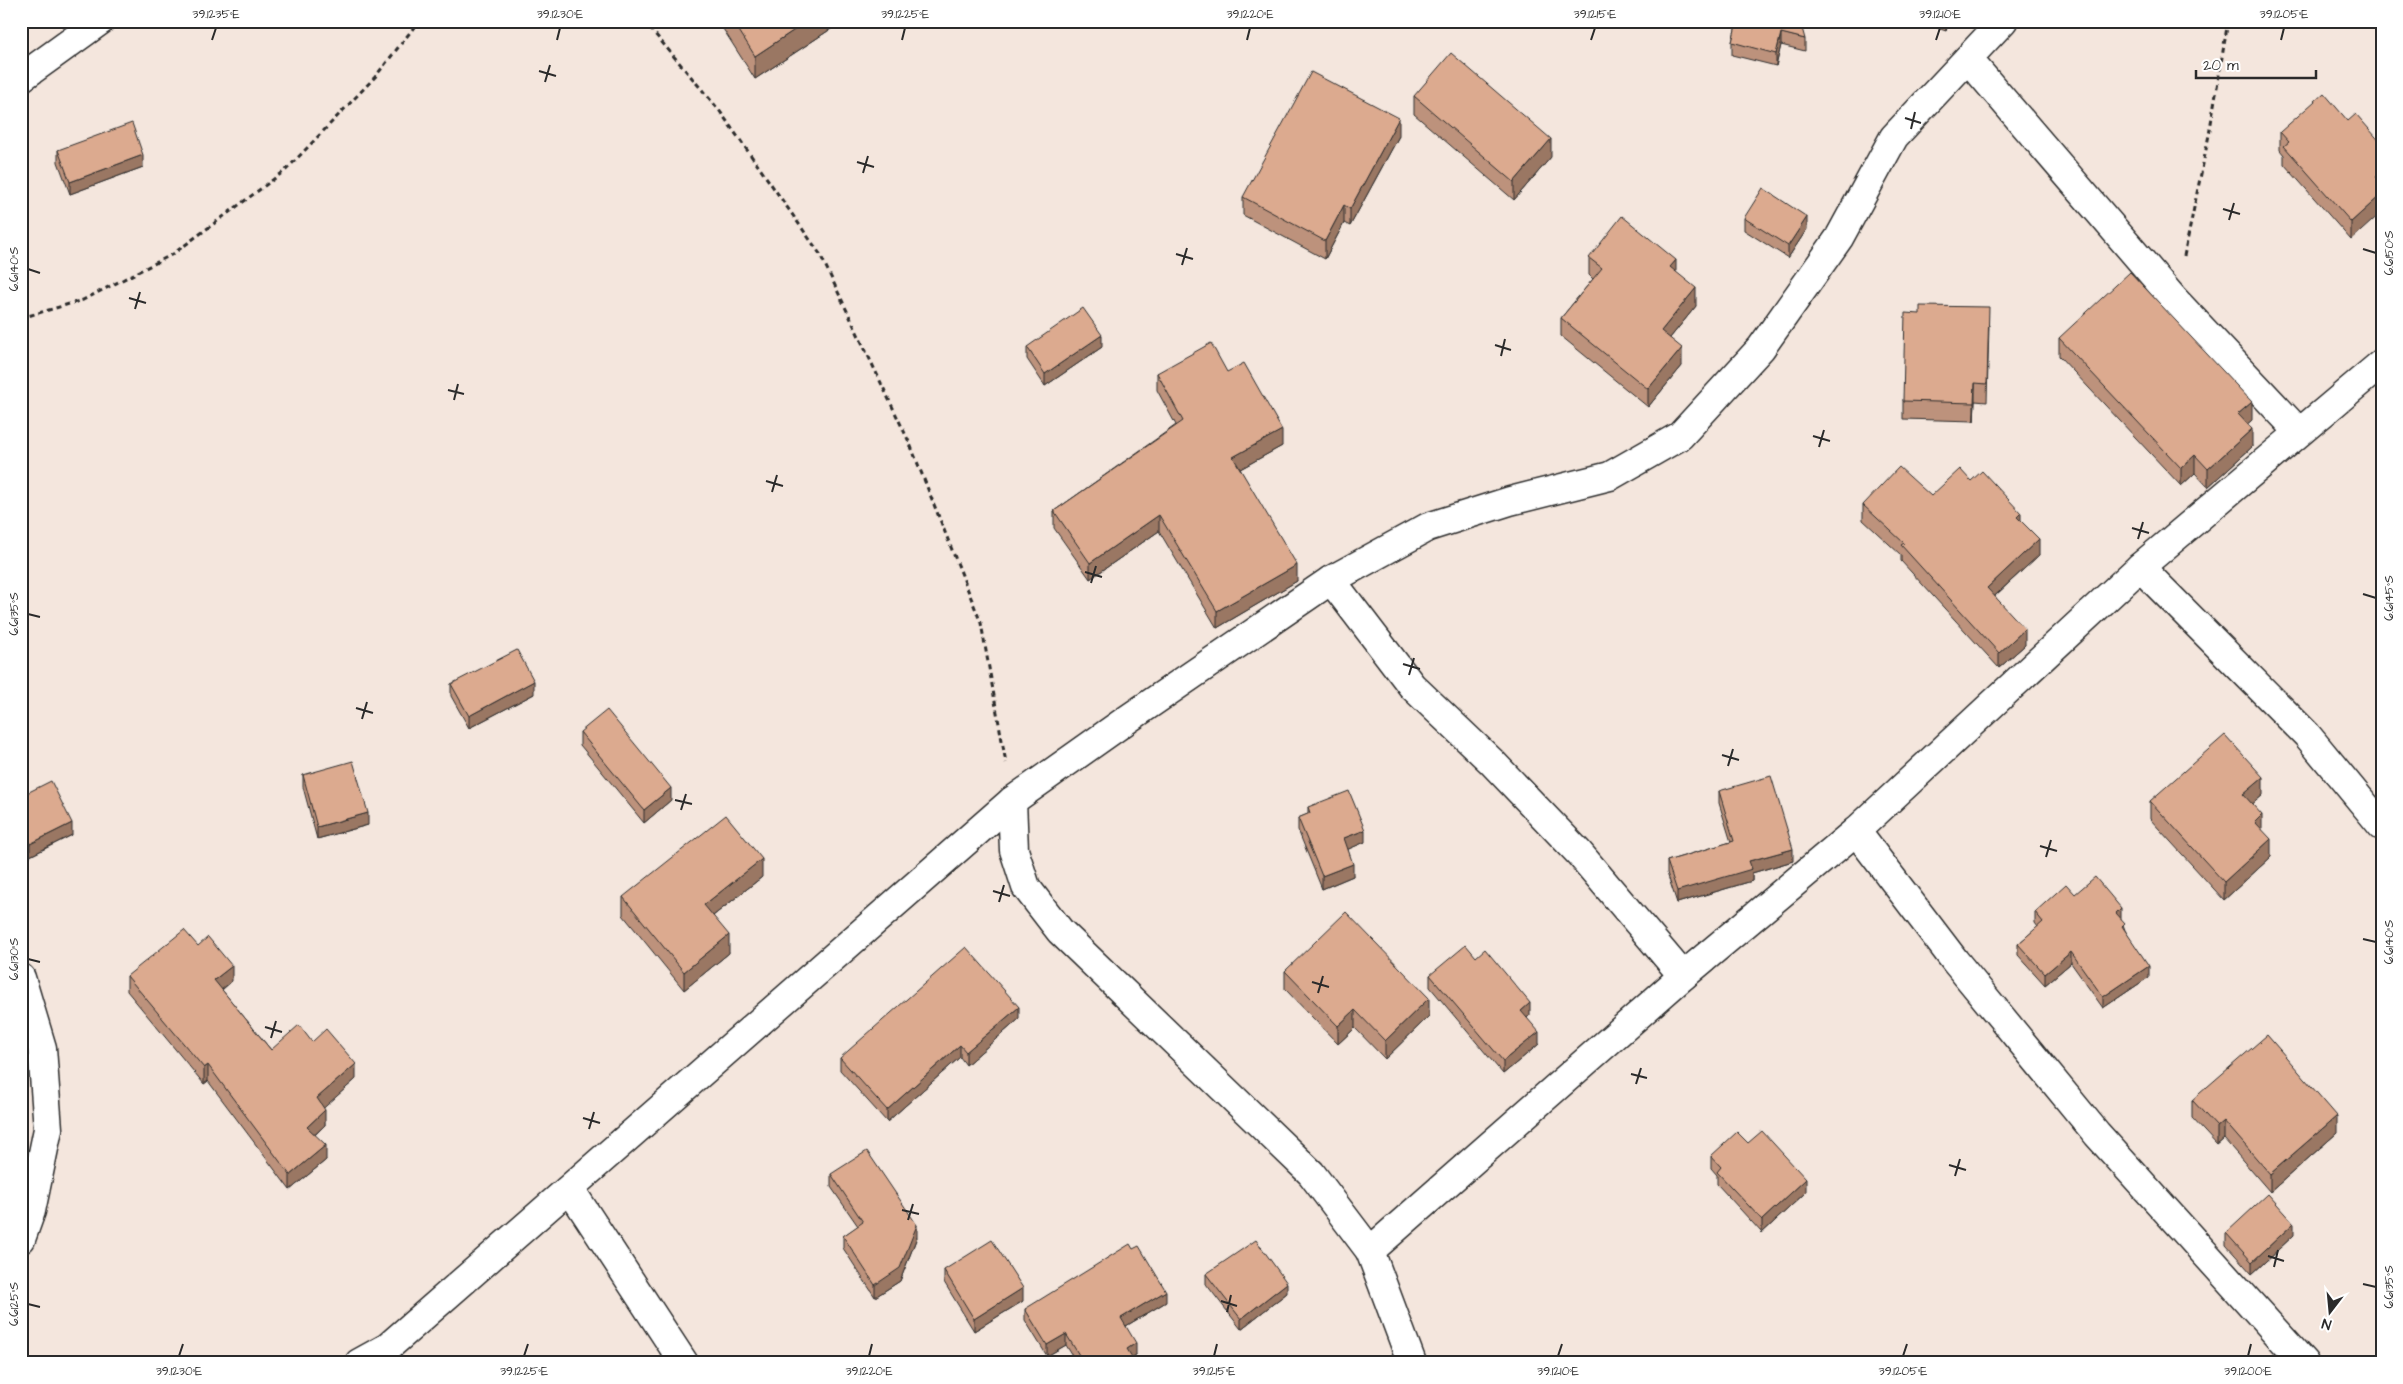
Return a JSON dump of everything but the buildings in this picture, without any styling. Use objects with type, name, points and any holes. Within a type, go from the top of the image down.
[{"type":"street","points":[[21,78],[100,21]]},
{"type":"street","points":[[359,1363],[388,1347],[1012,801],[1331,580],[1428,527],[1510,501],[1610,476],[1680,436],[1761,348],[1839,238],[1894,137],[2003,21]]},
{"type":"street","points":[[1968,59],[2173,298],[2299,432]]},
{"type":"street","points":[[1370,1251],[1683,976],[1856,831],[2140,567],[2382,363]]},
{"type":"street","points":[[2140,567],[2307,735],[2382,826]]},
{"type":"street","points":[[1331,580],[1412,686],[1492,762],[1579,853],[1683,976]]},
{"type":"street","points":[[1012,801],[1014,850],[1026,887],[1060,931],[1311,1173],[1370,1251],[1412,1363]]},
{"type":"street","points":[[1856,831],[1955,961],[2097,1134],[2304,1363]]},
{"type":"street","points":[[21,978],[42,1048],[48,1129],[26,1210],[21,1239]]},
{"type":"street","points":[[570,1189],[684,1363]]},
{"type":"path","points":[[21,318],[83,300],[173,254],[286,170],[375,77],[419,21]]},
{"type":"path","points":[[644,21],[719,110],[824,262],[910,444],[981,623],[1012,801]]},
{"type":"path","points":[[2173,298],[2209,135],[2228,21]]}]
